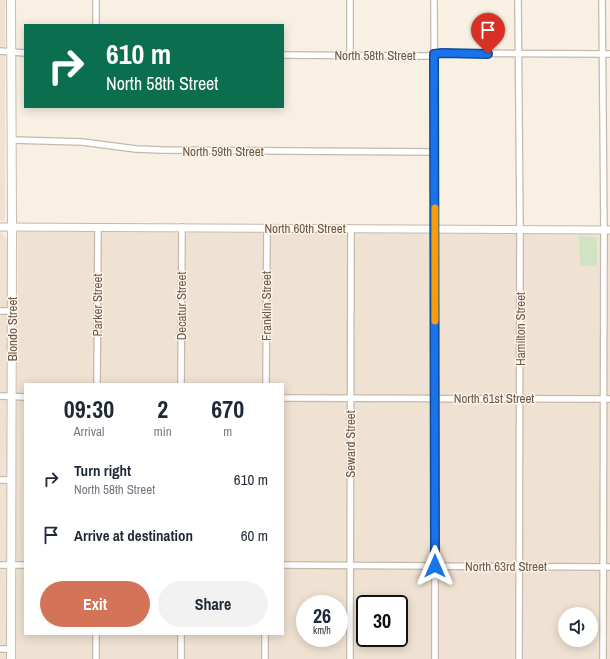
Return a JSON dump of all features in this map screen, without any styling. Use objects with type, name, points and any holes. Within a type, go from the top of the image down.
[{"type":"main road","name":"Blondo Street","points":[[11,0],[11,659]]},
{"type":"street","points":[[96,0],[96,24]]},
{"type":"street","points":[[350,0],[350,55]]},
{"type":"street","points":[[434,0],[434,659]]},
{"type":"street","name":"Hamilton Street","points":[[518,0],[520,229],[519,659]]},
{"type":"street","points":[[602,0],[607,230],[607,567],[604,659]]},
{"type":"street","points":[[0,51],[24,53]]},
{"type":"street","name":"North 58th Street","points":[[284,55],[442,53],[610,54]]},
{"type":"street","name":"North 59th Street","points":[[12,140],[82,142],[136,149],[161,150],[435,152]]},
{"type":"street","name":"North 60th Street","points":[[0,227],[607,230]]},
{"type":"street","name":"Parker Street","points":[[97,383],[98,227]]},
{"type":"street","name":"Decatur Street","points":[[181,383],[182,227]]},
{"type":"street","name":"Franklin Street","points":[[266,383],[267,228]]},
{"type":"street","name":"Seward Street","points":[[350,659],[351,228]]},
{"type":"street","points":[[0,311],[12,311]]},
{"type":"street","points":[[0,396],[24,397]]},
{"type":"street","name":"North 61st Street","points":[[284,398],[607,399]]},
{"type":"street","points":[[0,480],[12,480]]},
{"type":"street","points":[[0,565],[24,565]]},
{"type":"street","name":"North 63rd Street","points":[[284,565],[607,567]]},
{"type":"street","points":[[96,635],[96,659]]},
{"type":"street","points":[[181,635],[181,659]]},
{"type":"street","points":[[265,659],[266,635]]},
{"type":"street","points":[[0,649],[11,649]]},
{"type":"shaded area","points":[[0,0],[5,0],[5,221],[0,221]]},
{"type":"shaded area","points":[[0,232],[4,235],[7,242],[8,441],[6,659],[0,659]]},
{"type":"shaded area","points":[[18,232],[610,233],[610,659],[15,659]]},
{"type":"green space","points":[[579,236],[597,237],[597,266],[580,266]]},
{"type":"slow traffic","points":[[435,208],[435,321]]},
{"type":"route","points":[[435,566],[434,54],[488,54]]}]
